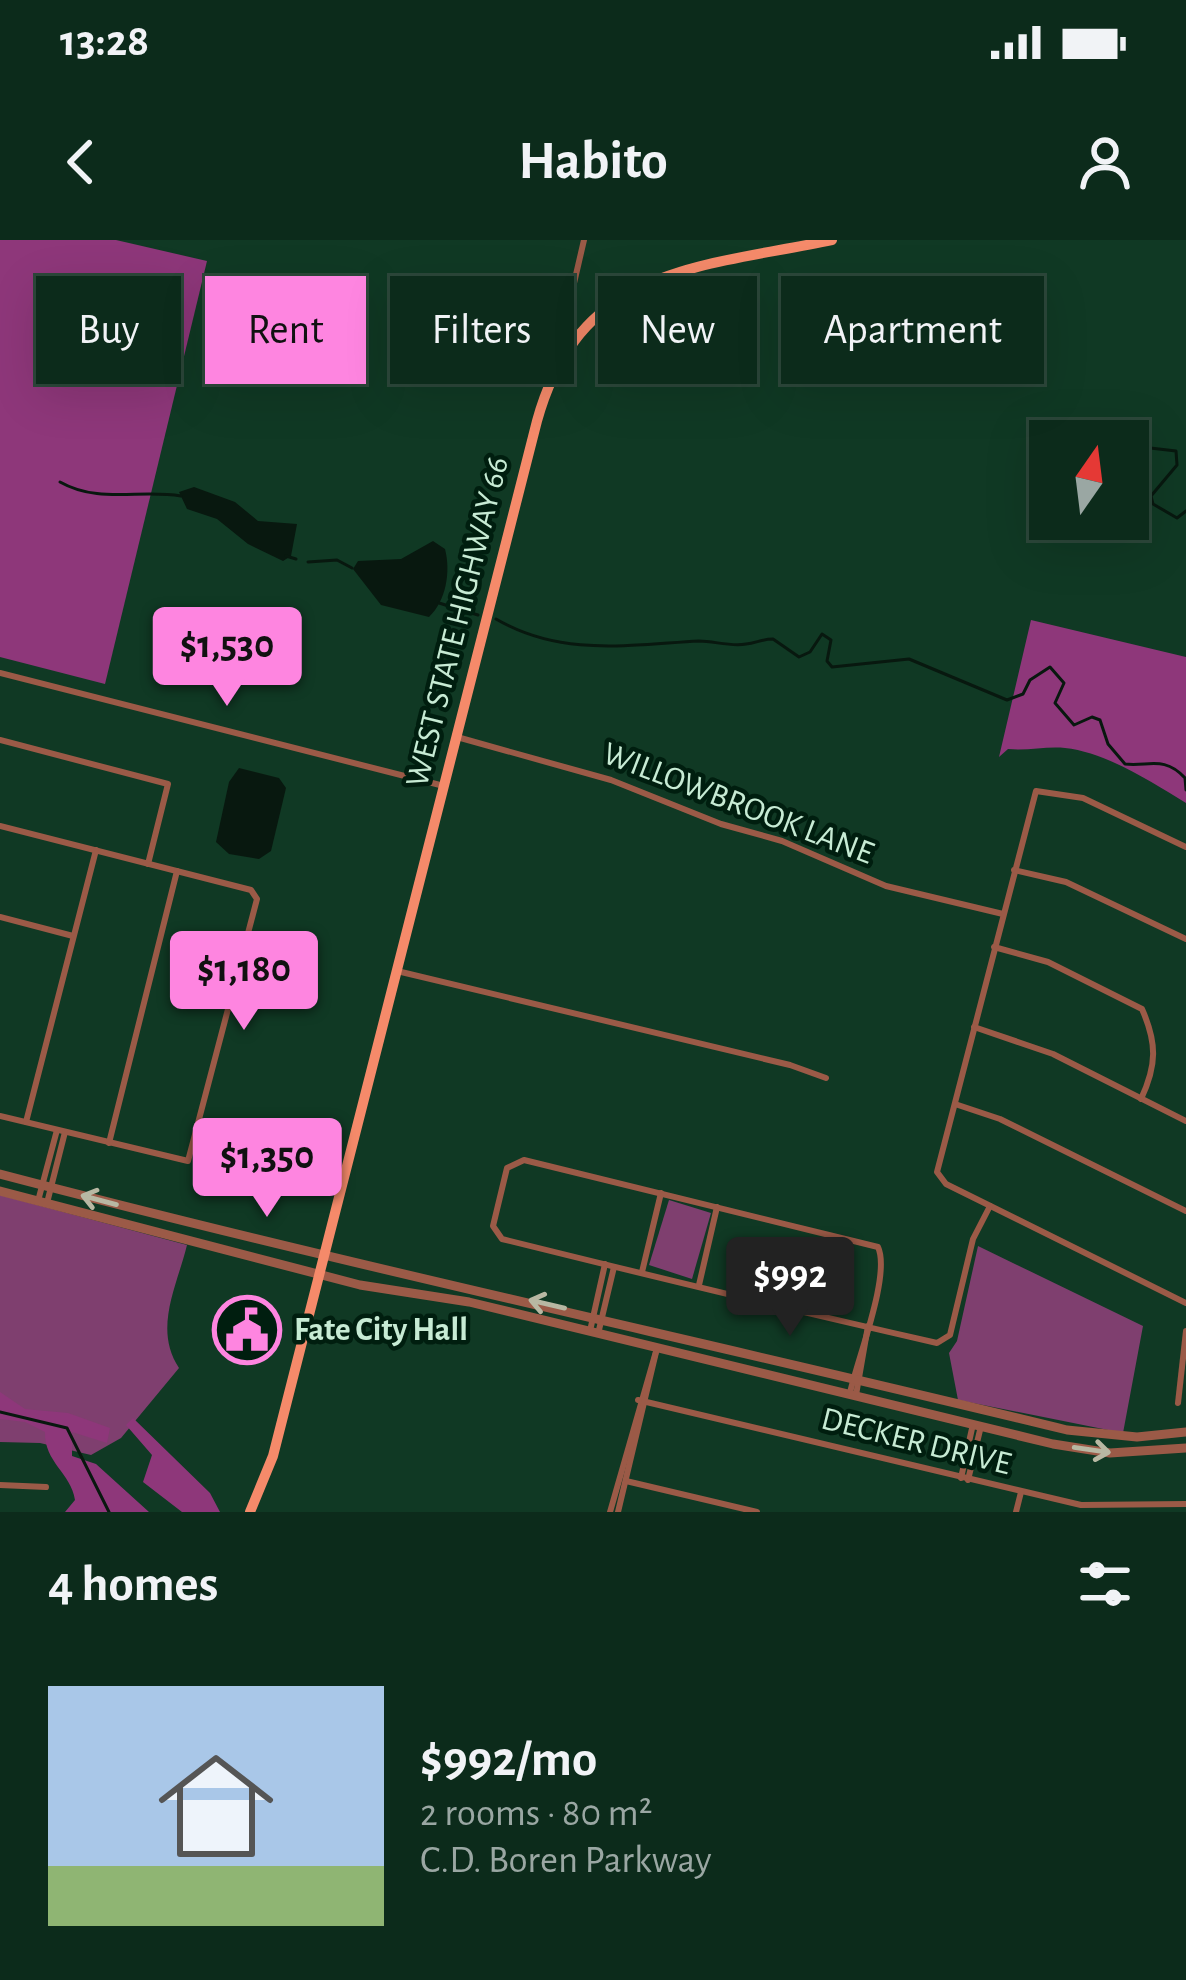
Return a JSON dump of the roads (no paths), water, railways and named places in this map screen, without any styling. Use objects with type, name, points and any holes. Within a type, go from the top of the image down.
[{"type":"main road","name":"WEST STATE HIGHWAY 66","points":[[574,338],[603,307],[640,284],[832,240]]},
{"type":"main road","name":"WEST STATE HIGHWAY 66","points":[[250,1512],[273,1456],[542,404],[551,384]]},
{"type":"street","points":[[574,283],[584,240]]},
{"type":"street","points":[[0,673],[444,786]]},
{"type":"street","name":"WILLOWBROOK LANE","points":[[457,737],[611,780],[709,820],[782,841],[886,886],[1003,914]]},
{"type":"street","points":[[0,740],[168,784],[148,864]]},
{"type":"street","points":[[1186,848],[1083,799],[1036,791],[938,1168],[943,1182],[1186,1303]]},
{"type":"street","points":[[0,826],[256,894],[188,1161],[0,1116]]},
{"type":"street","points":[[26,1123],[96,850]]},
{"type":"street","points":[[1014,869],[1066,881],[1186,939]]},
{"type":"street","points":[[109,1143],[177,871]]},
{"type":"street","points":[[0,917],[73,936]]},
{"type":"street","points":[[994,947],[1048,962],[1142,1009],[1156,1044],[1153,1074],[1142,1099]]},
{"type":"street","points":[[397,971],[790,1065],[826,1078]]},
{"type":"street","points":[[974,1027],[1053,1054],[1186,1121]]},
{"type":"street","points":[[955,1104],[1000,1119],[1186,1211]]},
{"type":"street","points":[[42,1202],[61,1131]]},
{"type":"street","points":[[853,1394],[868,1326],[881,1250],[661,1193],[514,1161],[507,1168],[496,1234],[609,1265],[868,1326],[934,1342],[950,1335],[973,1239],[990,1206]]},
{"type":"street","points":[[0,1174],[324,1258],[598,1316],[1076,1431],[1137,1437],[1186,1432]]},
{"type":"street","points":[[0,1191],[319,1275],[469,1302],[1097,1452],[1186,1448]]},
{"type":"street","points":[[642,1273],[661,1193]]},
{"type":"street","points":[[699,1286],[717,1207]]},
{"type":"street","points":[[217,1248],[221,1232]]},
{"type":"street","points":[[594,1333],[609,1265]]},
{"type":"street","points":[[614,1512],[661,1331]]},
{"type":"street","points":[[1178,1403],[1186,1331]]},
{"type":"street","name":"DECKER DRIVE","points":[[643,1401],[1021,1492],[1119,1508],[1186,1504]]},
{"type":"street","points":[[964,1479],[977,1425]]},
{"type":"street","points":[[622,1480],[757,1512]]},
{"type":"street","points":[[0,1485],[46,1487]]},
{"type":"street","points":[[1016,1512],[1021,1492]]},
{"type":"waterway","points":[[1149,448],[1176,451],[1177,465],[1151,496],[1153,504],[1177,518],[1186,511]]},
{"type":"waterway","points":[[60,482],[104,494],[181,496]]},
{"type":"waterway","points":[[286,556],[296,559]]},
{"type":"waterway","points":[[308,562],[337,560],[352,568]]},
{"type":"waterway","points":[[439,603],[478,615]]},
{"type":"waterway","points":[[496,619],[520,631],[570,644],[699,641],[740,645],[773,639],[799,657],[810,652],[822,634],[831,640],[827,661],[832,667],[909,659],[1007,700],[1023,694],[1030,680],[1050,667],[1064,683],[1055,703],[1074,725],[1092,717],[1100,720],[1108,744],[1125,764],[1170,767],[1185,778],[1186,790]]},
{"type":"waterway","points":[[0,1412],[67,1428],[109,1512]]},
{"type":"place","name":"Fate City Hall","points":[[247,1330]]}]
